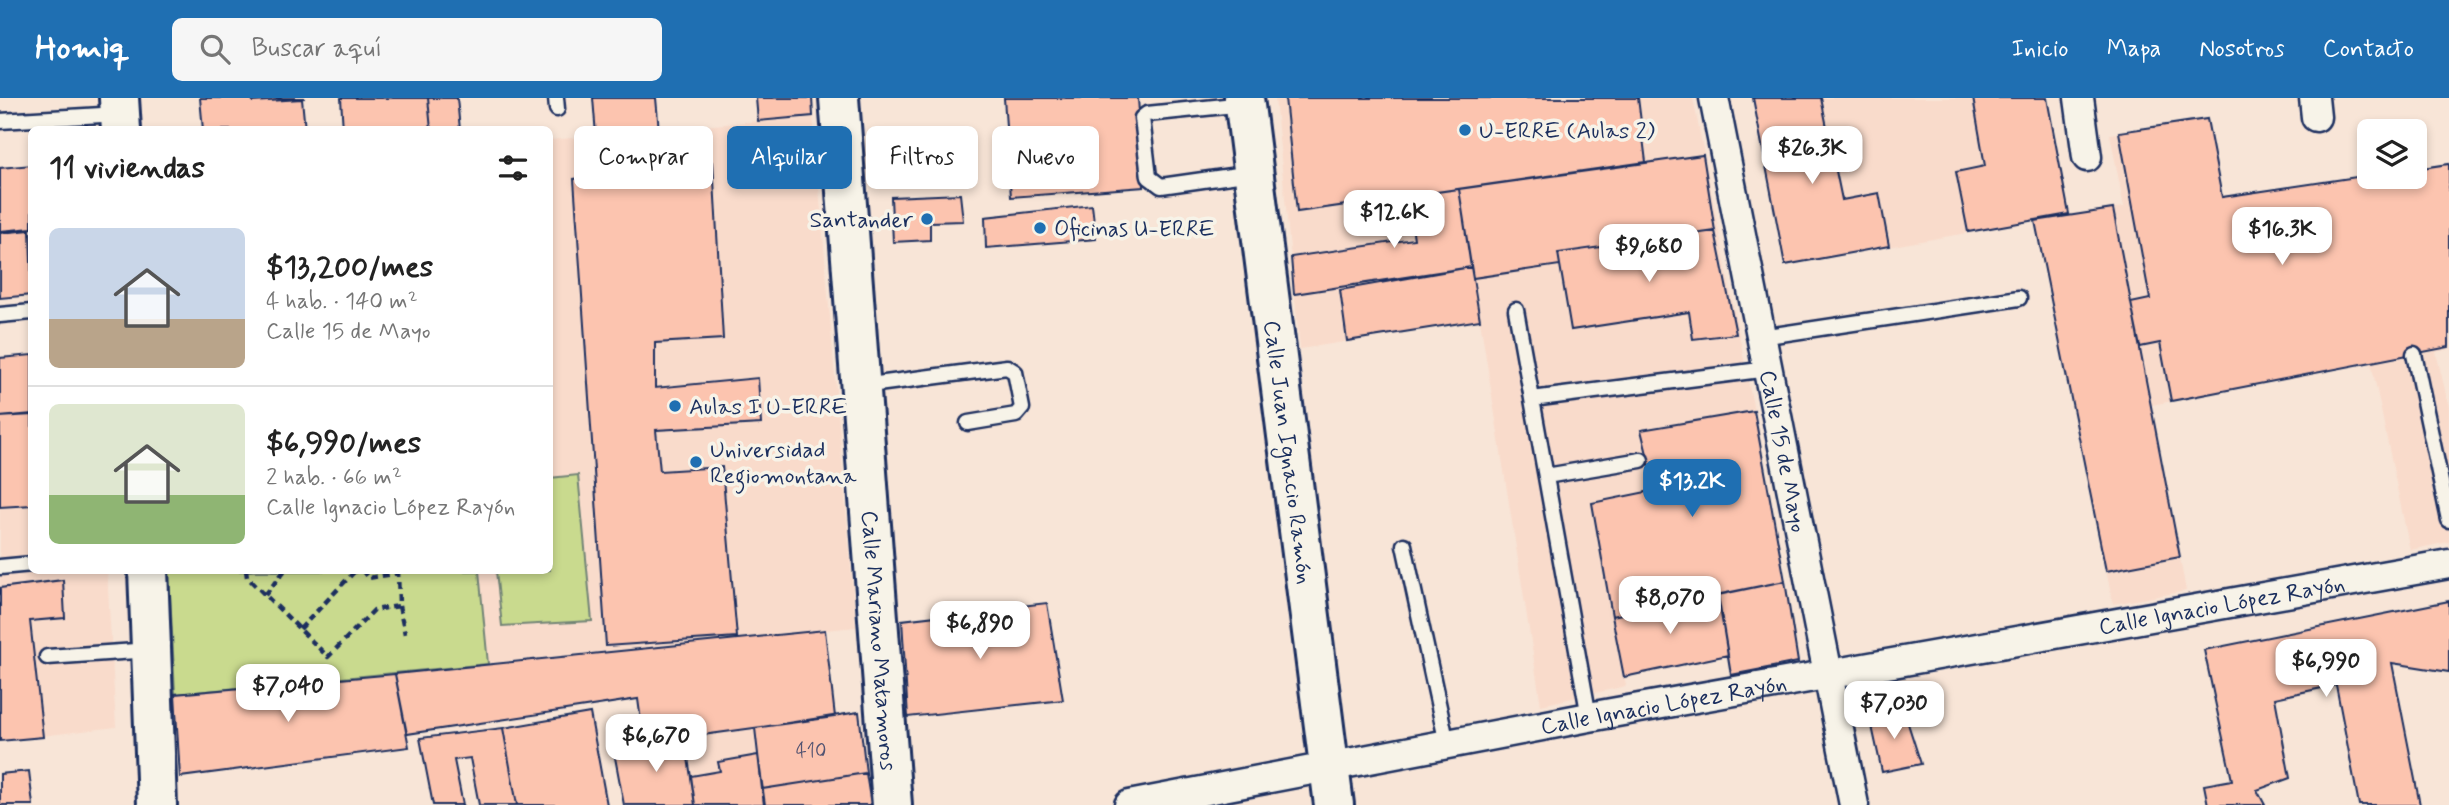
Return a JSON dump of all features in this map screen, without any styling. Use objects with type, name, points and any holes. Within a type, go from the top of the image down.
[{"type":"street","name":"Calle Mariano Matamoros","points":[[839,98],[892,805]]},
{"type":"street","name":"Calle 15 de Mayo","points":[[1714,98],[1854,805]]},
{"type":"street","points":[[2079,98],[2087,157]]},
{"type":"street","name":"Calle Juan Ignacio Ramón","points":[[1245,101],[1334,805]]},
{"type":"street","name":"Calle Ignacio López Rayón","points":[[1129,805],[1589,717],[2449,564]]},
{"type":"street","points":[[148,574],[157,805]]},
{"type":"lane","points":[[1245,101],[1147,114],[1142,118],[1149,177],[1161,186],[1254,173]]},
{"type":"lane","points":[[0,121],[120,114]]},
{"type":"lane","points":[[1761,337],[2020,298]]},
{"type":"lane","points":[[1516,310],[1589,717]]},
{"type":"lane","points":[[0,315],[28,312]]},
{"type":"lane","points":[[2414,354],[2449,520]]},
{"type":"lane","points":[[860,386],[1007,368],[1015,372],[1022,408],[1016,415],[968,423]]},
{"type":"lane","points":[[1532,399],[1768,369]]},
{"type":"lane","points":[[1546,476],[1641,460]]},
{"type":"lane","points":[[1404,545],[1447,744]]},
{"type":"lane","points":[[0,567],[28,564]]},
{"type":"lane","points":[[47,657],[153,650]]},
{"type":"path","points":[[247,574],[328,657],[374,610],[399,606]]},
{"type":"path","points":[[265,595],[282,574]]},
{"type":"path","points":[[300,629],[352,574]]},
{"type":"path","points":[[366,574],[369,578],[389,574]]},
{"type":"path","points":[[399,574],[399,606],[405,634]]},
{"type":"shaded area","points":[[1275,98],[1693,98],[1754,411],[1642,431],[1656,490],[1592,503],[1626,686],[1541,705],[1480,320],[1300,349]]},
{"type":"shaded area","points":[[1753,98],[2047,98],[2070,214],[2124,207],[2110,134],[2207,119],[2222,196],[2357,177],[2357,189],[2427,189],[2427,167],[2449,164],[2449,349],[2436,352],[2449,407],[2449,542],[2410,550],[2371,362],[2152,405],[2186,591],[2113,604],[2035,221],[1785,265]]},
{"type":"shaded area","name":"Universidad Regiomontana","points":[[813,116],[814,126],[727,126],[727,189],[819,189],[856,627],[175,694],[169,574],[553,574],[553,140],[574,138],[574,189],[713,189],[713,126],[703,126]]},
{"type":"shaded area","points":[[28,414],[28,574],[107,574],[116,727],[0,741],[0,417]]},
{"type":"shaded area","points":[[755,728],[765,805],[695,805],[685,737]]},
{"type":"green space","points":[[578,475],[592,621],[502,626],[496,574],[553,574],[553,478]]},
{"type":"green space","points":[[169,574],[479,574],[488,664],[175,694]]},
{"type":"building","points":[[200,98],[252,98],[253,102],[302,99],[305,126],[203,126]]},
{"type":"building","points":[[253,98],[305,98],[253,102]]},
{"type":"building","points":[[341,98],[428,98],[431,126],[343,126]]},
{"type":"building","points":[[428,98],[457,98],[460,126],[431,126]]},
{"type":"building","points":[[593,98],[656,98],[659,126],[595,126]]},
{"type":"building","points":[[756,98],[812,98],[813,116],[758,121]]},
{"type":"building","points":[[1004,98],[1138,98],[1144,187],[1011,197],[1010,189],[1099,189],[1099,126],[1006,126]]},
{"type":"building","name":"U-ERRE (Aulas 2)","points":[[1285,98],[1638,98],[1646,162],[1297,212]]},
{"type":"building","points":[[1753,98],[1821,98],[1842,200],[1879,193],[1889,246],[1785,265]]},
{"type":"building","points":[[1973,98],[2047,98],[2069,214],[1968,232],[1956,172],[1985,166]]},
{"type":"building","points":[[2207,119],[2222,197],[2357,177],[2357,189],[2427,189],[2427,167],[2449,164],[2449,347],[2171,401],[2160,343],[2140,347],[2131,303],[2150,299],[2119,132]]},
{"type":"building","points":[[1703,155],[1715,231],[1558,253],[1560,265],[1473,278],[1459,189]]},
{"type":"building","name":"Aulas I U-ERRE","points":[[713,162],[723,339],[655,343],[655,388],[758,378],[761,424],[656,430],[660,471],[722,467],[737,637],[606,646],[575,189],[713,189]]},
{"type":"building","points":[[28,165],[28,228],[0,231],[0,168]]},
{"type":"building","points":[[1459,189],[1471,267],[1294,294],[1291,257],[1414,239],[1408,196]]},
{"type":"building","name":"Santander","points":[[960,194],[963,221],[930,222],[930,240],[893,242],[891,197]]},
{"type":"building","name":"Oficinas U-ERRE","points":[[1092,205],[1096,239],[986,248],[985,217]]},
{"type":"building","points":[[2113,209],[2180,557],[2106,571],[2035,221]]},
{"type":"building","points":[[28,230],[28,295],[0,298],[0,233]]},
{"type":"building","points":[[1715,231],[1736,334],[1693,339],[1689,312],[1571,330],[1558,253]]},
{"type":"building","points":[[1471,267],[1480,320],[1347,341],[1340,290]]},
{"type":"building","points":[[28,355],[28,415],[0,417],[0,358]]},
{"type":"building","points":[[1754,411],[1785,581],[1612,616],[1592,503],[1656,490],[1641,430]]},
{"type":"building","points":[[28,414],[28,505],[0,507],[0,417]]},
{"type":"building","points":[[63,580],[65,618],[30,621],[43,737],[0,741],[0,588]]},
{"type":"building","points":[[1785,581],[1798,662],[1731,675],[1718,595]]},
{"type":"building","points":[[1718,595],[1728,655],[1624,677],[1612,616]]},
{"type":"building","points":[[2449,601],[2449,672],[2392,663],[2420,805],[2359,805],[2336,685],[2275,698],[2290,778],[2257,790],[2265,805],[2208,805],[2204,785],[2232,780],[2204,650]]},
{"type":"building","points":[[1047,603],[1063,700],[908,717],[902,620]]},
{"type":"building","points":[[825,630],[835,717],[644,743],[638,699],[407,734],[395,674]]},
{"type":"building","points":[[395,674],[409,747],[180,777],[175,694]]},
{"type":"building","points":[[1903,708],[1921,764],[1882,772],[1870,717]]},
{"type":"building","points":[[859,712],[866,773],[762,789],[755,728]]},
{"type":"building","points":[[590,713],[607,805],[517,805],[503,728]]},
{"type":"building","points":[[503,728],[517,805],[479,805],[470,758],[454,760],[463,805],[433,805],[420,738]]},
{"type":"building","points":[[685,737],[695,805],[624,805],[614,752]]},
{"type":"building","points":[[758,755],[765,805],[695,805],[691,776],[720,771],[718,762]]},
{"type":"building","points":[[29,771],[33,805],[0,805],[0,774]]},
{"type":"building","points":[[866,773],[871,805],[764,805],[762,789]]},
{"type":"place","name":"U-ERRE (Aulas 2)","points":[[1465,130]]},
{"type":"place","name":"Santander","points":[[927,219]]},
{"type":"place","name":"Oficinas U-ERRE","points":[[1040,228]]},
{"type":"place","name":"Aulas I U-ERRE","points":[[675,406]]},
{"type":"place","name":"Universidad Regiomontana","points":[[696,462]]}]
